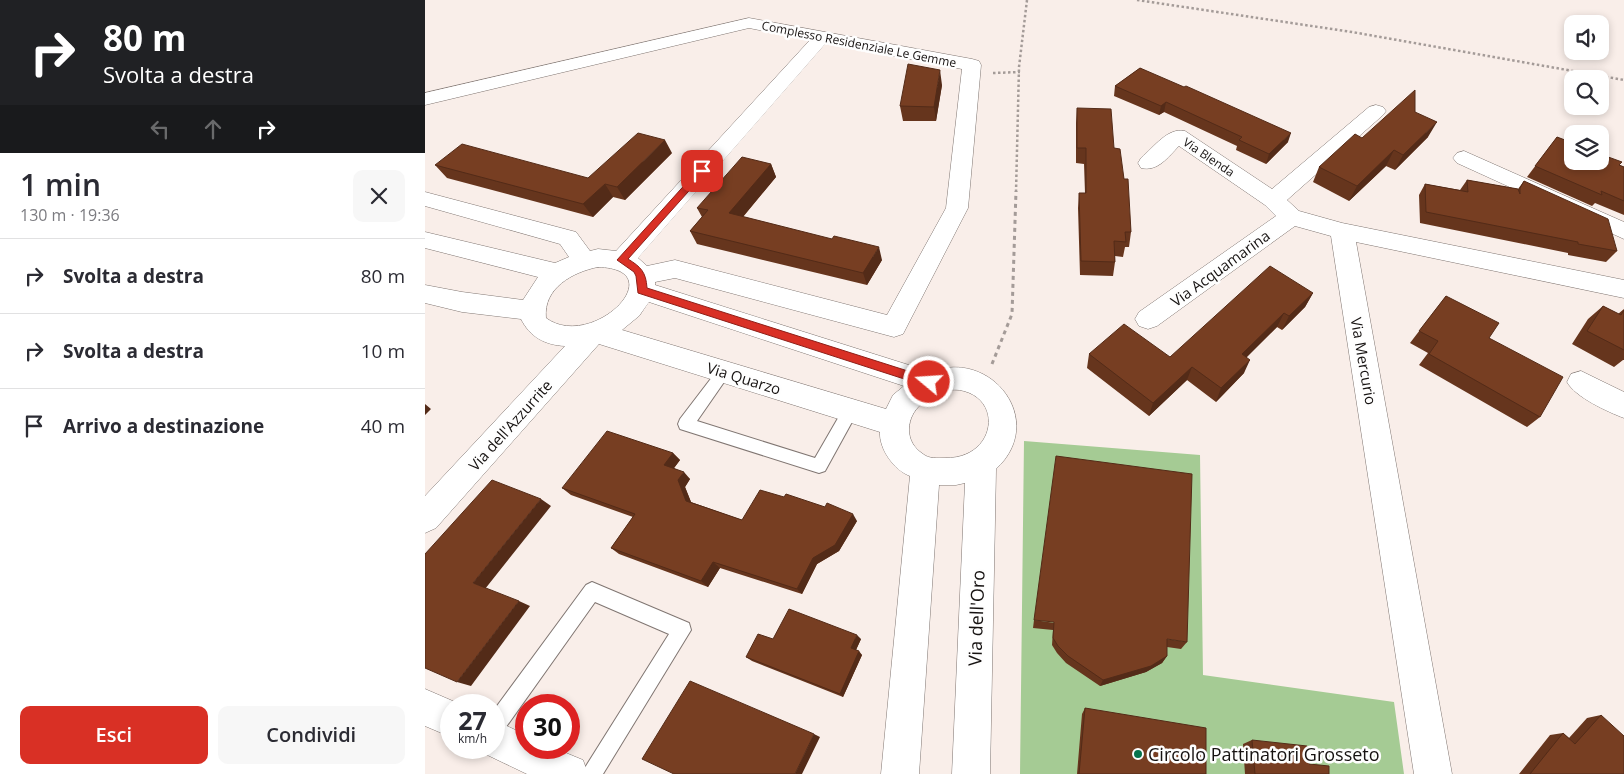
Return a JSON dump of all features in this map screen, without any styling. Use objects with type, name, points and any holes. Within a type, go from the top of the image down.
[{"type":"street","name":"Complesso Residenziale Le Gemme","points":[[425,98],[749,23],[972,65],[957,208],[894,327],[675,269],[641,283]]},
{"type":"street","points":[[622,260],[822,37]]},
{"type":"street","points":[[1376,111],[1273,200],[1291,217],[1342,232],[1624,288]]},
{"type":"street","name":"Via Blenda","points":[[1149,163],[1178,136],[1273,200]]},
{"type":"street","points":[[1464,158],[1624,231]]},
{"type":"street","points":[[425,199],[568,238],[584,261]]},
{"type":"street","name":"Via Acquamarina","points":[[1148,319],[1291,217]]},
{"type":"street","name":"Via Mercurio","points":[[1342,232],[1433,774]]},
{"type":"street","points":[[425,240],[558,273]]},
{"type":"street","points":[[604,258],[622,260],[637,269],[641,283],[636,302],[626,314],[594,332],[575,336],[544,331],[535,322],[532,311],[535,298],[544,284],[558,273],[584,261],[604,258]]},
{"type":"street","points":[[641,283],[929,382]]},
{"type":"street","points":[[425,294],[462,302],[532,311]]},
{"type":"street","name":"Via Quarzo","points":[[594,332],[894,424]]},
{"type":"street","name":"Via dell'Azzurrite","points":[[425,518],[594,332]]},
{"type":"street","points":[[943,379],[958,379],[972,382],[984,388],[995,397],[1002,410],[1004,424],[1001,438],[993,452],[981,463],[964,471],[944,474],[925,470],[911,462],[900,452],[895,438],[894,424],[897,411],[905,399],[916,389],[929,382],[943,379]]},
{"type":"street","points":[[1581,382],[1624,406]]},
{"type":"street","name":"Via dell'Oro","points":[[971,774],[981,463]]},
{"type":"street","points":[[900,774],[925,470]]},
{"type":"street","points":[[425,706],[440,714]]},
{"type":"street","points":[[505,744],[569,774]]},
{"type":"lane","points":[[724,372],[686,424],[819,466],[850,411]]},
{"type":"lane","points":[[505,712],[592,591],[682,630],[591,774]]},
{"type":"path","points":[[984,388],[997,348],[1012,314],[1019,67],[1027,0]]},
{"type":"path","points":[[1137,0],[1352,32],[1624,80]]},
{"type":"green space","points":[[1024,441],[1200,455],[1203,675],[1394,702],[1404,774],[1020,774]]},
{"type":"building","points":[[908,64],[940,70],[934,107],[900,106]]},
{"type":"building","points":[[1140,68],[1184,87],[1186,86],[1291,133],[1269,154],[1239,140],[1242,137],[1166,102],[1161,106],[1115,86]]},
{"type":"building","points":[[1415,90],[1415,112],[1437,122],[1403,155],[1394,150],[1357,186],[1319,167],[1355,134],[1362,138]]},
{"type":"building","points":[[1077,108],[1111,109],[1114,148],[1120,149],[1124,179],[1128,179],[1131,232],[1125,232],[1126,242],[1114,241],[1115,262],[1081,261],[1079,193],[1086,193],[1086,148],[1077,148]]},
{"type":"building","points":[[638,133],[665,140],[617,187],[605,184],[583,204],[435,165],[462,144],[588,178]]},
{"type":"building","points":[[1557,137],[1564,140],[1564,170],[1609,170],[1609,157],[1622,162],[1619,165],[1624,167],[1624,201],[1601,191],[1602,195],[1535,166]]},
{"type":"building","points":[[742,157],[771,164],[729,213],[832,239],[834,236],[879,247],[863,273],[690,231],[708,210],[697,208]]},
{"type":"building","points":[[1467,180],[1518,189],[1520,194],[1520,188],[1524,181],[1608,219],[1617,251],[1426,212],[1425,184],[1468,192]]},
{"type":"building","points":[[1270,266],[1313,293],[1289,316],[1284,313],[1242,354],[1250,360],[1221,388],[1192,367],[1153,403],[1089,354],[1124,324],[1170,357]]},
{"type":"building","points":[[1446,296],[1499,323],[1489,338],[1563,377],[1540,417],[1429,354],[1438,341],[1419,331]]},
{"type":"building","points":[[1603,306],[1621,315],[1624,310],[1624,350],[1587,331]]},
{"type":"building","points":[[607,431],[673,453],[664,465],[684,472],[678,480],[686,501],[742,520],[760,490],[784,497],[786,494],[825,507],[827,503],[853,514],[835,545],[813,558],[797,589],[713,562],[701,581],[611,548],[635,514],[562,488]]},
{"type":"building","points":[[1056,456],[1192,474],[1187,642],[1167,639],[1167,656],[1151,666],[1103,680],[1068,656],[1058,646],[1053,638],[1054,622],[1034,620]]},
{"type":"building","points":[[492,480],[541,499],[473,583],[519,601],[457,682],[425,668],[425,554]]},
{"type":"building","points":[[789,609],[857,635],[851,648],[859,651],[840,694],[746,657],[758,634],[773,639]]},
{"type":"building","points":[[690,681],[814,734],[795,774],[674,774],[642,759]]},
{"type":"building","name":"Circolo Pattinatori Grosseto","points":[[1085,708],[1206,728],[1206,774],[1079,774]]},
{"type":"building","points":[[1601,715],[1624,736],[1624,774],[1530,774],[1563,733],[1575,744]]},
{"type":"building","points":[[1252,740],[1307,746],[1309,764],[1329,766],[1329,774],[1255,774]]},
{"type":"place","name":"Circolo Pattinatori Grosseto","points":[[1138,754]]},
{"type":"route","points":[[702,171],[622,260],[637,269],[643,283],[642,290],[929,382]]}]
